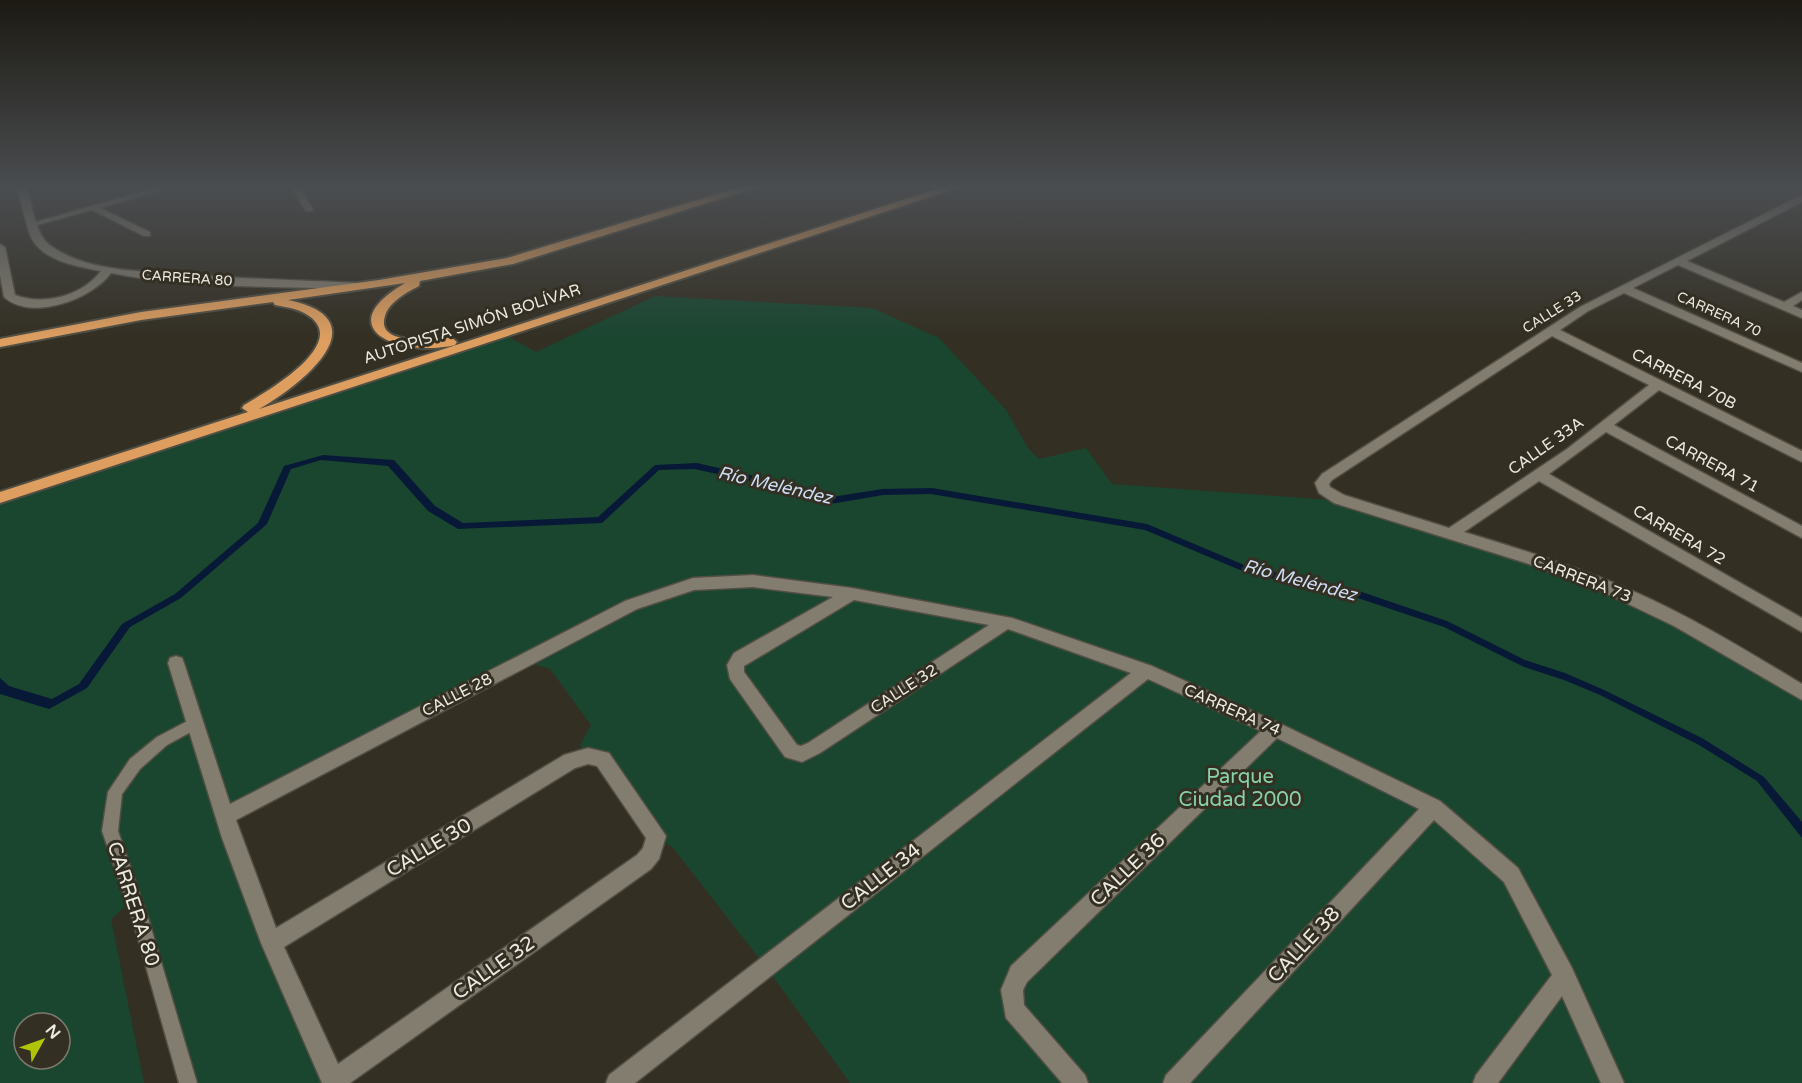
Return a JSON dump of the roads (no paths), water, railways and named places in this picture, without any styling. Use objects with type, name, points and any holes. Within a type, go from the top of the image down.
[{"type":"highway","points":[[501,333],[424,345],[404,343],[388,337],[379,327],[378,321],[385,303],[408,286],[581,238]]},
{"type":"highway","name":"AUTOPISTA SIMÓN BOLÍVAR","points":[[0,498],[798,238]]},
{"type":"highway","points":[[0,343],[159,313],[362,286],[486,266]]},
{"type":"highway","points":[[205,430],[260,402],[289,384],[318,355],[325,341],[325,328],[320,318],[299,306],[273,301],[231,303]]},
{"type":"street","name":"CARRERA 80","points":[[37,238],[46,248],[75,263],[108,270],[221,281],[362,286]]},
{"type":"street","name":"CALLE 33","points":[[1345,501],[1329,493],[1322,486],[1323,480],[1550,330],[1623,288],[1728,238]]},
{"type":"street","points":[[0,247],[10,297],[18,302],[31,303],[64,299],[94,285],[104,278],[108,270]]},
{"type":"street","points":[[1678,261],[1802,314]]},
{"type":"street","name":"CARRERA 70","points":[[1623,288],[1802,368]]},
{"type":"street","points":[[1784,306],[1802,295]]},
{"type":"street","points":[[0,308],[10,297]]},
{"type":"street","name":"CARRERA 70B","points":[[1550,330],[1802,457]]},
{"type":"street","name":"CALLE 33A","points":[[1452,532],[1539,475],[1658,384]]},
{"type":"street","name":"CARRERA 71","points":[[1605,426],[1802,533]]},
{"type":"street","name":"CARRERA 72","points":[[1539,475],[1802,626]]},
{"type":"street","name":"CARRERA 73","points":[[1345,501],[1452,532],[1573,573],[1635,599],[1720,643],[1802,693]]},
{"type":"street","name":"CARRERA 74","points":[[693,584],[753,581],[852,594],[1006,622],[1146,671],[1275,729],[1433,807],[1511,875],[1564,976],[1613,1083]]},
{"type":"street","name":"CALLE 28","points":[[225,816],[632,605],[693,584]]},
{"type":"street","name":"CALLE 32","points":[[852,594],[740,658],[735,665],[736,674],[791,751],[802,754],[814,748],[1006,622]]},
{"type":"street","points":[[176,663],[225,816],[272,944],[334,1082]]},
{"type":"street","name":"CALLE 34","points":[[617,1083],[1146,671]]},
{"type":"street","name":"CALLE 36","points":[[1077,1083],[1014,1010],[1012,990],[1019,974],[1275,729]]},
{"type":"street","name":"CALLE 30","points":[[272,944],[570,761],[588,756],[603,759],[656,836],[652,853]]},
{"type":"street","name":"CALLE 38","points":[[1174,1083],[1433,807]]},
{"type":"street","name":"CALLE 32","points":[[334,1082],[644,862],[652,853]]},
{"type":"street","points":[[1484,1083],[1564,976]]},
{"type":"lane","name":"CARRERA 80","points":[[188,1083],[141,921],[110,831],[115,792],[135,764],[162,741],[195,723]]},
{"type":"water","name":"Río Meléndez","points":[[323,455],[394,460],[435,506],[463,523],[598,517],[655,465],[697,463],[772,480],[832,497],[882,489],[932,488],[1147,524],[1249,567],[1350,588],[1447,621],[1525,660],[1565,673],[1602,689],[1702,738],[1764,777],[1802,822],[1802,838],[1757,781],[1699,745],[1600,695],[1524,667],[1444,627],[1349,595],[1247,573],[1145,530],[931,494],[883,495],[831,504],[769,485],[694,469],[659,470],[602,523],[458,529],[428,511],[388,466],[321,460],[291,469],[267,524],[181,598],[130,627],[87,688],[49,709],[0,694],[0,678],[9,686],[52,699],[79,684],[122,624],[175,594],[258,523],[284,466]]},
{"type":"park label","name":"Parque Ciudad 2000","points":[[1240,788]]}]
